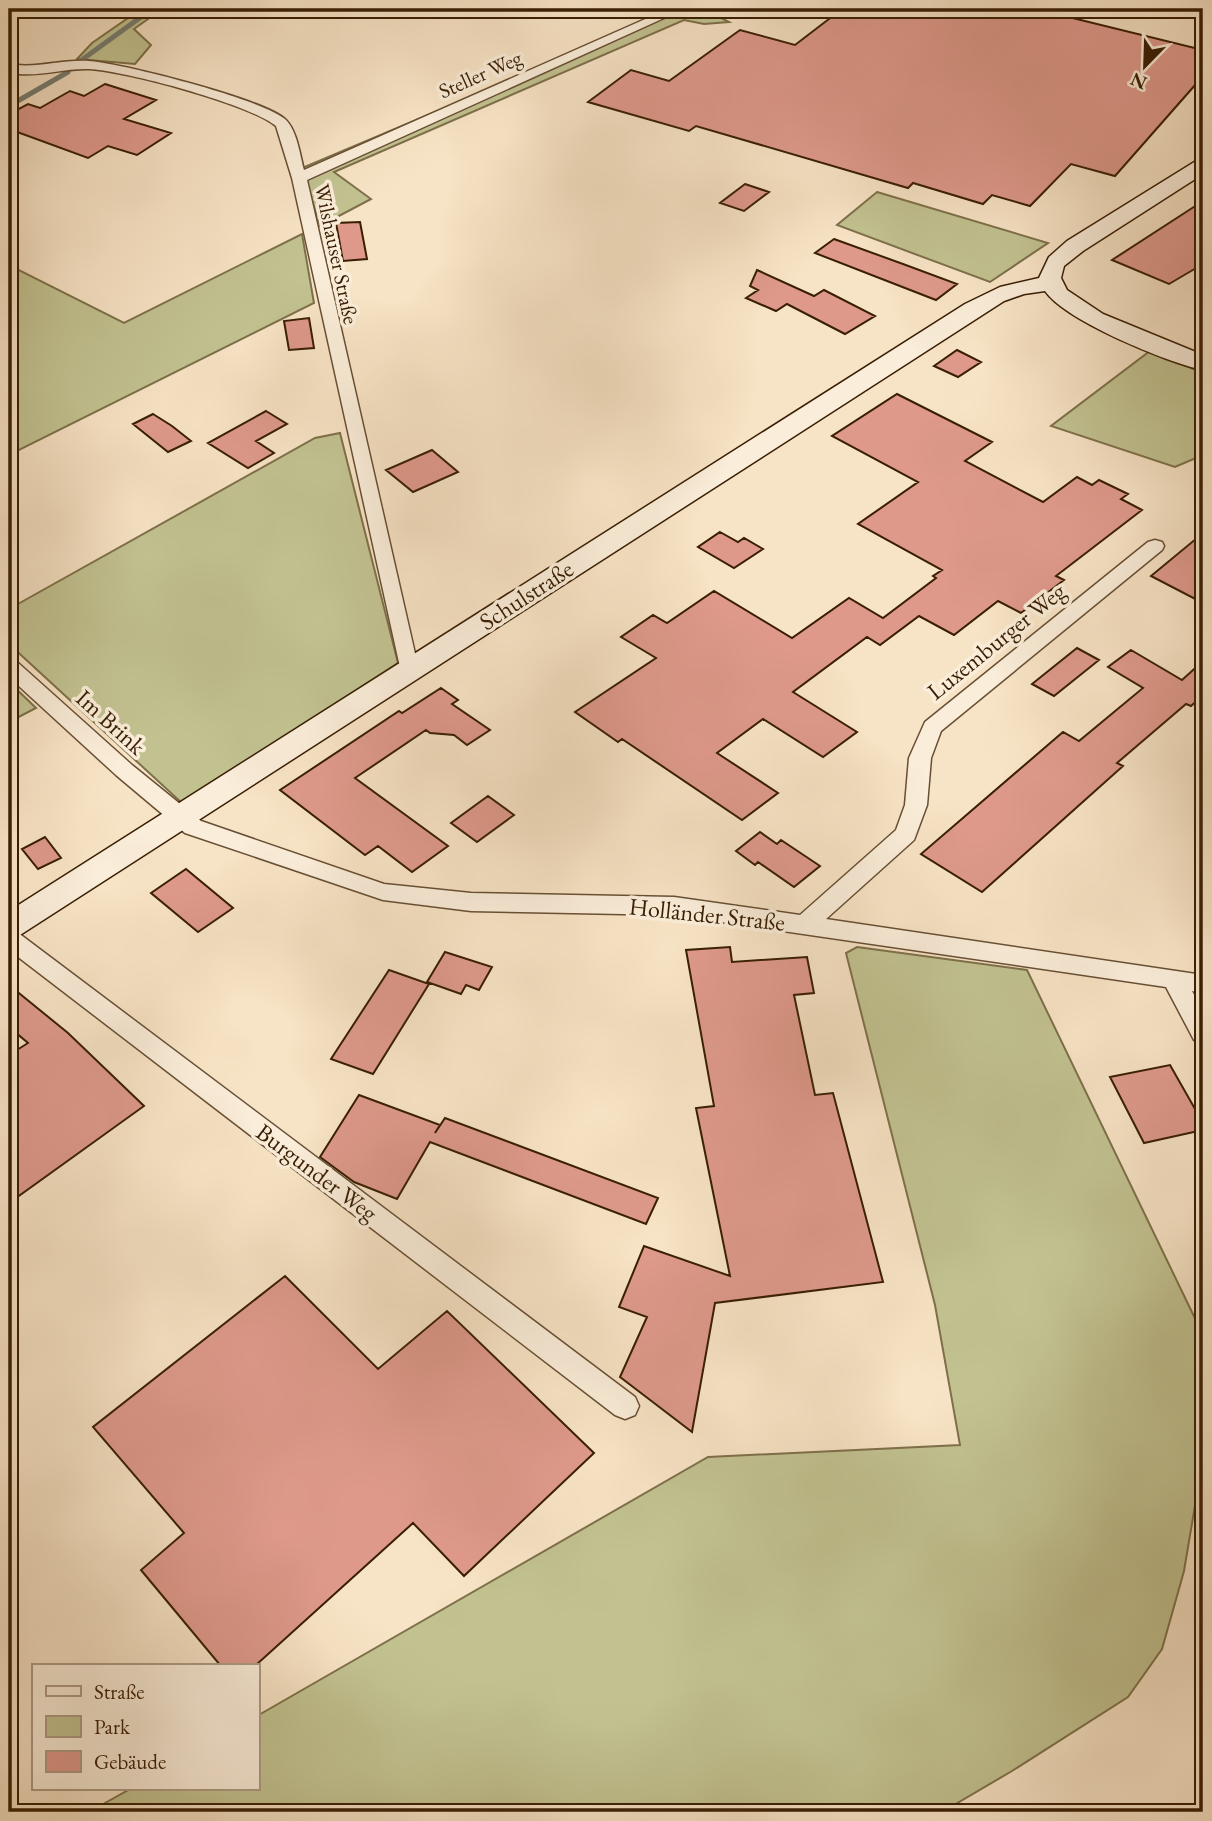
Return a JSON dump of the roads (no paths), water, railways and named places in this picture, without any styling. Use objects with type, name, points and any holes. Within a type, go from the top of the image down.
[{"type":"street","name":"Steller Weg","points":[[299,178],[678,9]]},
{"type":"street","name":"Wilshauser Straße","points":[[9,68],[29,72],[80,65],[116,67],[270,117],[283,126],[299,178],[409,671]]},
{"type":"street","points":[[1203,165],[1058,259],[1051,270],[1051,284],[1062,300],[1089,316],[1203,363]]},
{"type":"street","name":"Schulstraße","points":[[9,926],[1002,292],[1018,286],[1051,284]]},
{"type":"street","name":"Luxemburger Weg","points":[[804,925],[905,834],[916,805],[920,758],[932,727],[1155,546]]},
{"type":"street","name":"Im Brink","points":[[9,666],[124,770],[180,816]]},
{"type":"street","name":"Holländer Straße","points":[[180,816],[193,827],[383,892],[471,902],[674,906],[974,948],[1203,984]]},
{"type":"street","name":"Burgunder Weg","points":[[9,938],[625,1406]]},
{"type":"street","points":[[1174,980],[1203,1033]]},
{"type":"waterway","points":[[83,59],[152,9]]},
{"type":"waterway","points":[[9,106],[68,72]]}]
